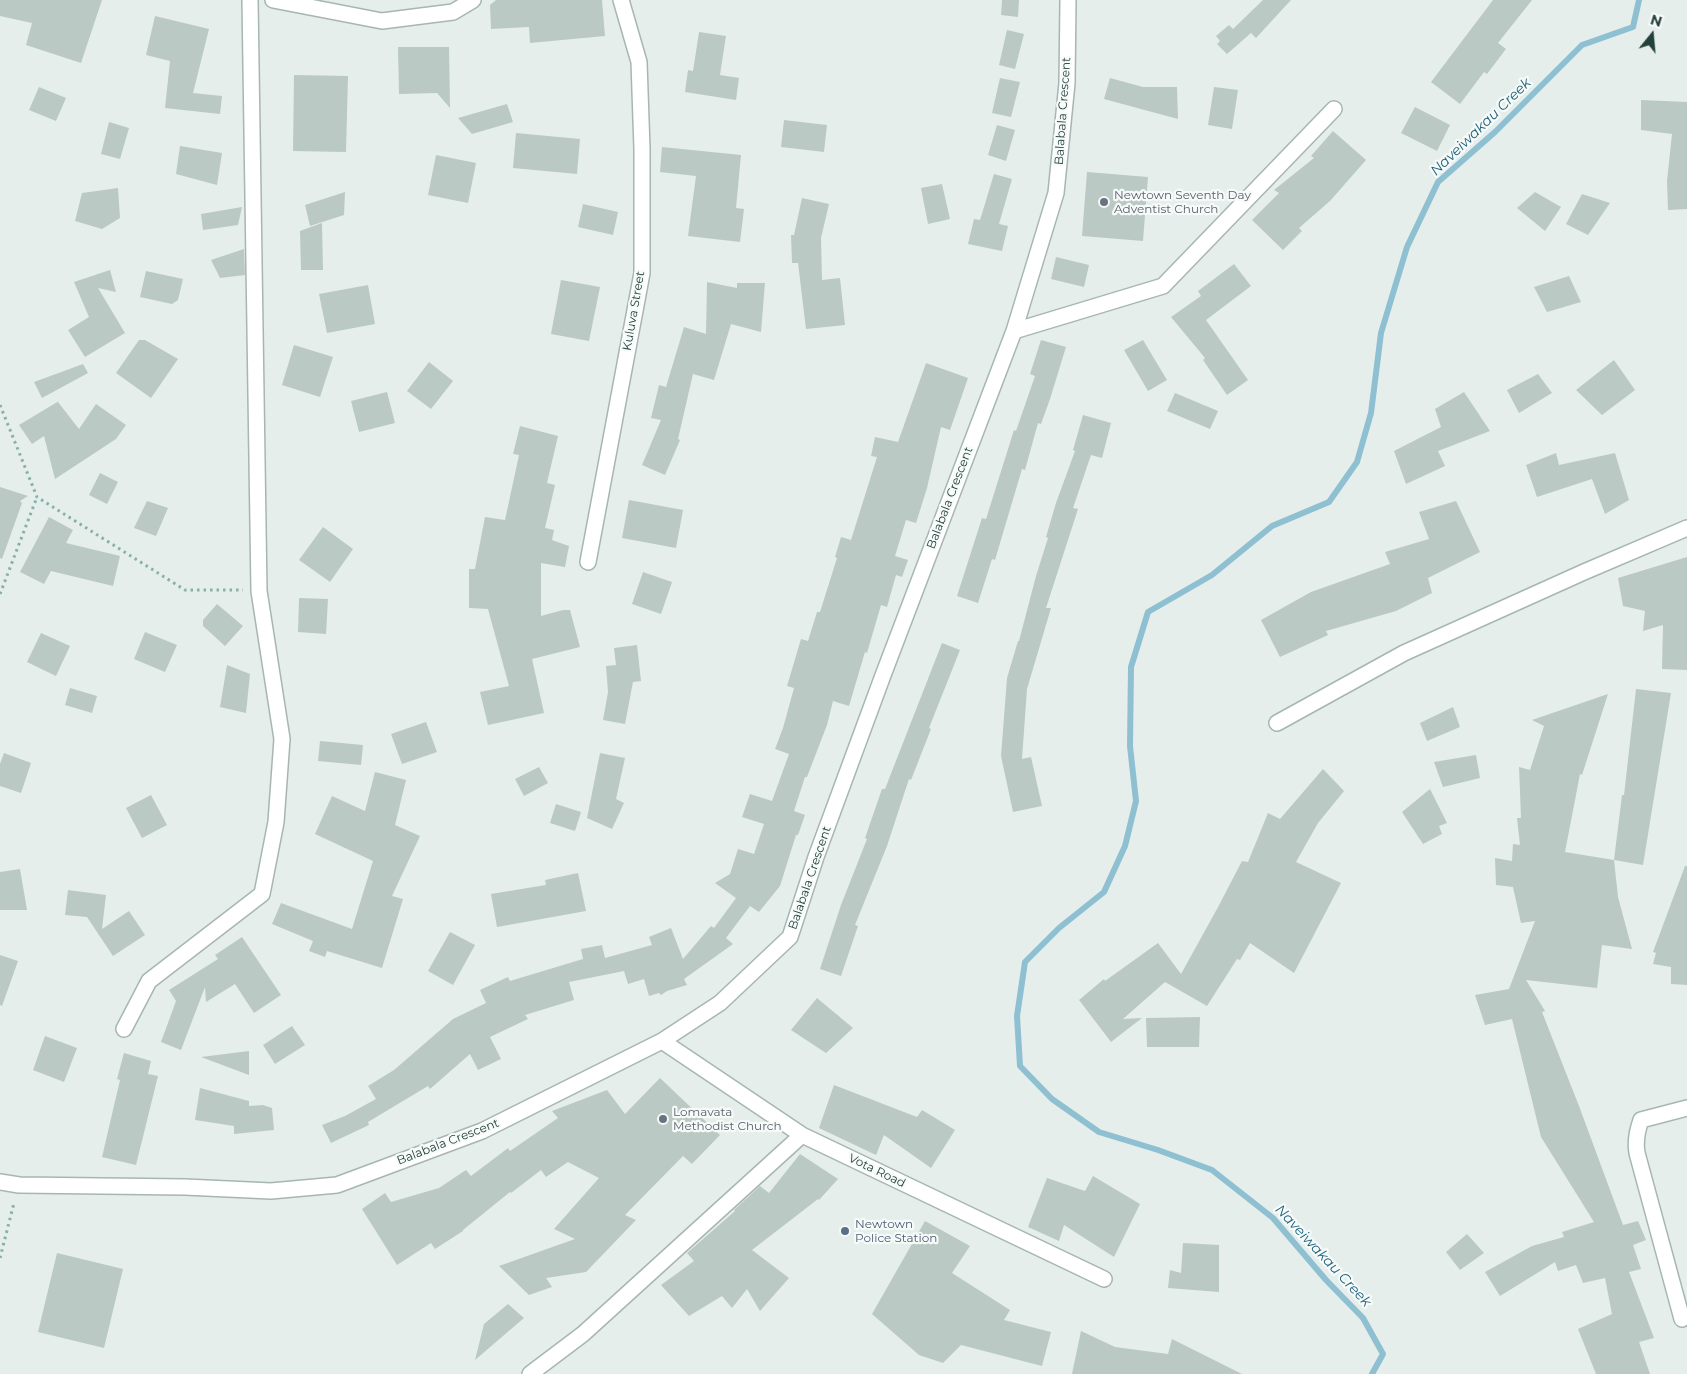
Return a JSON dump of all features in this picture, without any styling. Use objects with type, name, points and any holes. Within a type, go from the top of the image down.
[{"type":"street","points":[[124,1029],[149,981],[262,894],[276,822],[282,739],[259,591],[250,0]]},
{"type":"street","points":[[273,0],[382,21],[453,12],[473,0]]},
{"type":"street","name":"Kuluva Street","points":[[588,562],[642,273],[642,149],[638,62],[621,0]]},
{"type":"street","name":"Balabala Crescent","points":[[0,1182],[19,1185],[185,1187],[271,1191],[337,1185],[482,1131],[662,1042],[720,1003],[790,937],[816,857],[878,686],[1014,331],[1056,193],[1067,84],[1068,0]]},
{"type":"street","points":[[1014,331],[1162,286],[1334,110]]},
{"type":"street","points":[[1277,723],[1404,653],[1687,528]]},
{"type":"street","name":"Vota Road","points":[[662,1042],[802,1135],[1104,1279]]},
{"type":"street","points":[[1682,1319],[1637,1153],[1636,1134],[1641,1120],[1687,1108]]},
{"type":"street","points":[[530,1374],[583,1334],[802,1135]]},
{"type":"path","points":[[0,405],[37,497],[185,590],[259,591]]},
{"type":"path","points":[[0,594],[37,497]]},
{"type":"path","points":[[0,1258],[19,1185]]},
{"type":"building","points":[[0,0],[102,0],[81,63],[26,45],[32,23],[0,16]]},
{"type":"building","points":[[496,0],[602,0],[605,36],[530,43],[529,27],[491,29],[490,5]]},
{"type":"building","points":[[1002,0],[1019,0],[1018,17],[1001,15]]},
{"type":"building","points":[[1263,0],[1291,0],[1256,38],[1251,33],[1227,54],[1217,44],[1220,41],[1216,36],[1229,25],[1233,29]]},
{"type":"building","points":[[1493,0],[1532,0],[1498,43],[1506,49],[1487,74],[1484,72],[1460,104],[1431,82]]},
{"type":"building","points":[[155,16],[209,29],[193,93],[222,96],[220,114],[165,108],[170,61],[146,55]]},
{"type":"building","points":[[1007,30],[1024,34],[1015,69],[999,65]]},
{"type":"building","points":[[699,32],[726,36],[720,75],[739,78],[736,100],[685,92],[688,70],[693,71]]},
{"type":"building","points":[[398,47],[449,47],[450,108],[437,93],[399,94]]},
{"type":"building","points":[[294,75],[348,76],[346,152],[293,151]]},
{"type":"building","points":[[1000,78],[1020,82],[1011,117],[992,113]]},
{"type":"building","points":[[1110,78],[1143,87],[1177,87],[1178,119],[1104,99]]},
{"type":"building","points":[[39,87],[66,98],[56,121],[29,110]]},
{"type":"building","points":[[1214,87],[1238,90],[1232,129],[1208,125]]},
{"type":"building","points":[[1641,100],[1687,102],[1687,209],[1668,210],[1667,181],[1672,134],[1641,130]]},
{"type":"building","points":[[507,104],[513,122],[472,134],[458,118]]},
{"type":"building","points":[[1415,107],[1450,125],[1437,151],[1401,133]]},
{"type":"building","points":[[784,120],[827,125],[824,152],[781,147]]},
{"type":"building","points":[[109,122],[129,128],[120,159],[101,154]]},
{"type":"building","points":[[997,125],[1015,130],[1006,161],[988,155]]},
{"type":"building","points":[[1333,131],[1366,160],[1330,201],[1299,228],[1302,231],[1283,250],[1252,220],[1279,193],[1274,190],[1314,158],[1311,156]]},
{"type":"building","points":[[516,133],[580,139],[577,174],[513,168]]},
{"type":"building","points":[[180,146],[222,153],[217,185],[176,174]]},
{"type":"building","points":[[662,147],[741,155],[736,208],[744,209],[740,242],[688,236],[696,176],[660,172]]},
{"type":"building","points":[[436,155],[476,163],[468,203],[428,195]]},
{"type":"building","points":[[1087,172],[1148,177],[1143,241],[1082,236]]},
{"type":"building","points":[[994,174],[1012,179],[999,224],[1008,226],[1002,251],[968,244],[974,219],[980,220]]},
{"type":"building","points":[[942,184],[950,219],[928,224],[921,188]]},
{"type":"building","points":[[118,188],[120,218],[102,229],[75,221],[82,193]]},
{"type":"building","points":[[345,192],[344,215],[310,226],[305,205]]},
{"type":"building","points":[[1535,192],[1561,207],[1545,231],[1517,208]]},
{"type":"building","points":[[1582,194],[1610,203],[1588,235],[1566,224]]},
{"type":"building","points":[[802,198],[829,204],[821,238],[822,280],[840,278],[845,325],[806,329],[798,263],[792,263],[791,235],[794,235]]},
{"type":"building","points":[[583,204],[618,212],[613,235],[578,227]]},
{"type":"building","points":[[242,207],[238,225],[203,230],[201,214]]},
{"type":"building","points":[[322,223],[323,270],[301,270],[300,231]]},
{"type":"building","points":[[244,249],[245,275],[220,278],[211,260]]},
{"type":"building","points":[[1056,257],[1089,265],[1084,287],[1051,279]]},
{"type":"building","points":[[1234,264],[1251,286],[1206,320],[1248,380],[1227,395],[1203,360],[1205,358],[1171,317],[1201,296],[1198,291]]},
{"type":"building","points":[[110,270],[116,292],[98,288],[125,333],[85,357],[68,330],[89,317],[74,282]]},
{"type":"building","points":[[146,271],[183,279],[178,300],[172,304],[140,297]]},
{"type":"building","points":[[1569,276],[1581,302],[1547,312],[1534,287]]},
{"type":"building","points":[[561,280],[600,287],[589,341],[551,334]]},
{"type":"building","points":[[707,282],[737,288],[737,283],[765,283],[761,332],[731,324],[714,380],[693,374],[678,439],[680,440],[665,475],[642,465],[661,420],[651,418],[659,385],[666,387],[684,327],[706,334]]},
{"type":"building","points":[[368,285],[375,324],[327,333],[319,294]]},
{"type":"building","points":[[139,340],[145,340],[178,359],[151,398],[116,373]]},
{"type":"building","points":[[1041,340],[1066,347],[1041,424],[1038,423],[1025,470],[1022,469],[995,560],[992,559],[978,603],[957,596],[982,518],[986,519],[1014,430],[1016,431],[1035,376],[1030,374]]},
{"type":"building","points":[[1143,340],[1167,380],[1148,391],[1124,350]]},
{"type":"building","points":[[294,345],[333,357],[320,397],[282,385]]},
{"type":"building","points":[[1614,360],[1635,390],[1602,415],[1576,390]]},
{"type":"building","points":[[429,362],[453,381],[431,409],[407,391]]},
{"type":"building","points":[[926,363],[968,378],[950,430],[941,427],[927,488],[916,523],[906,520],[895,556],[908,560],[902,577],[896,575],[887,607],[881,605],[849,706],[833,701],[827,725],[807,777],[805,777],[794,811],[805,815],[798,835],[796,835],[780,886],[759,912],[750,906],[726,938],[733,944],[684,979],[687,985],[667,991],[661,995],[659,993],[649,996],[644,979],[628,984],[624,971],[569,982],[574,1000],[525,1015],[528,1019],[490,1037],[501,1059],[478,1070],[470,1054],[430,1089],[428,1086],[368,1122],[369,1125],[331,1143],[322,1125],[345,1116],[376,1099],[368,1086],[394,1070],[453,1019],[486,1003],[480,990],[508,977],[510,981],[583,959],[581,949],[602,945],[605,958],[652,945],[649,937],[671,928],[683,959],[711,926],[714,928],[736,898],[715,883],[730,874],[738,849],[754,854],[764,824],[742,817],[750,794],[772,801],[789,754],[775,749],[794,688],[787,686],[801,639],[808,641],[817,612],[820,612],[837,558],[835,557],[841,537],[851,540],[877,457],[871,456],[875,437],[898,442]]},
{"type":"building","points":[[83,364],[88,373],[42,398],[34,382]]},
{"type":"building","points":[[1538,374],[1552,393],[1519,413],[1507,390]]},
{"type":"building","points":[[387,392],[395,423],[359,432],[351,401]]},
{"type":"building","points":[[1464,392],[1490,431],[1438,451],[1445,466],[1406,484],[1394,451],[1441,427],[1435,409]]},
{"type":"building","points":[[1175,393],[1218,411],[1210,429],[1167,411]]},
{"type":"building","points":[[59,401],[79,429],[96,404],[126,425],[116,439],[55,479],[44,436],[32,444],[19,425]]},
{"type":"building","points":[[1083,415],[1111,423],[1102,458],[1091,455],[1073,508],[1078,509],[1046,608],[1051,608],[1027,689],[1022,759],[1031,757],[1042,806],[1013,812],[1001,756],[1007,678],[1048,538],[1046,537],[1056,503],[1075,451],[1073,450]]},
{"type":"building","points":[[520,426],[558,436],[547,483],[555,485],[545,528],[554,530],[552,540],[569,546],[565,567],[541,563],[541,616],[570,610],[580,647],[532,659],[544,713],[488,725],[480,692],[509,686],[488,609],[469,608],[469,569],[475,569],[485,517],[505,520],[519,455],[513,454]]},
{"type":"building","points":[[1556,453],[1559,465],[1615,453],[1629,500],[1605,514],[1592,479],[1537,497],[1526,465]]},
{"type":"building","points":[[100,473],[118,482],[107,504],[89,495]]},
{"type":"building","points":[[0,487],[28,496],[20,501],[22,503],[2,559],[0,558]]},
{"type":"building","points":[[629,500],[683,510],[676,548],[622,538]]},
{"type":"building","points":[[147,501],[168,508],[156,536],[134,528]]},
{"type":"building","points":[[1456,501],[1480,552],[1428,578],[1432,593],[1396,611],[1326,631],[1328,635],[1280,657],[1261,620],[1311,592],[1390,564],[1385,552],[1429,539],[1419,512]]},
{"type":"building","points":[[49,517],[73,530],[66,543],[120,556],[113,586],[51,571],[44,584],[20,572]]},
{"type":"building","points":[[323,527],[353,549],[330,582],[299,560]]},
{"type":"building","points":[[1687,557],[1687,670],[1662,669],[1663,625],[1643,631],[1645,611],[1623,606],[1618,578]]},
{"type":"building","points":[[643,572],[672,582],[661,614],[632,604]]},
{"type":"building","points":[[299,598],[328,599],[326,634],[298,632]]},
{"type":"building","points":[[217,604],[243,626],[225,646],[203,626],[203,620]]},
{"type":"building","points":[[145,632],[177,645],[165,672],[134,659]]},
{"type":"building","points":[[41,633],[70,646],[56,676],[27,662]]},
{"type":"building","points":[[942,643],[960,650],[911,780],[909,779],[887,846],[855,925],[858,926],[841,976],[820,969],[841,905],[867,839],[865,838],[882,789],[885,789]]},
{"type":"building","points":[[637,645],[641,681],[633,682],[625,724],[603,720],[608,692],[606,666],[616,665],[614,648]]},
{"type":"building","points":[[227,665],[250,674],[246,713],[220,707]]},
{"type":"building","points":[[70,688],[97,696],[92,713],[65,705]]},
{"type":"building","points":[[1636,689],[1671,693],[1643,865],[1614,860],[1622,795],[1624,795]]},
{"type":"building","points":[[1608,694],[1582,775],[1580,774],[1565,852],[1614,860],[1618,897],[1632,949],[1602,945],[1597,988],[1526,980],[1545,1011],[1542,1012],[1623,1225],[1638,1221],[1646,1240],[1633,1245],[1641,1269],[1629,1272],[1654,1338],[1639,1342],[1650,1374],[1596,1374],[1578,1329],[1612,1314],[1605,1278],[1583,1283],[1576,1265],[1558,1271],[1555,1262],[1500,1296],[1485,1272],[1532,1246],[1564,1237],[1562,1232],[1594,1222],[1541,1137],[1512,1019],[1485,1025],[1475,995],[1509,989],[1535,921],[1521,923],[1513,887],[1496,885],[1495,858],[1512,861],[1513,844],[1520,845],[1517,818],[1521,818],[1519,767],[1530,770],[1544,726],[1532,720]]},
{"type":"building","points":[[1453,707],[1460,727],[1427,741],[1420,723]]},
{"type":"building","points":[[426,722],[437,752],[402,764],[391,734]]},
{"type":"building","points":[[320,741],[363,745],[361,765],[318,761]]},
{"type":"building","points":[[4,753],[31,763],[21,793],[0,786],[0,764]]},
{"type":"building","points":[[600,753],[625,758],[616,799],[624,803],[612,829],[587,818]]},
{"type":"building","points":[[1476,755],[1480,778],[1443,787],[1434,762]]},
{"type":"building","points":[[539,767],[548,783],[524,796],[515,779]]},
{"type":"building","points":[[1323,769],[1344,791],[1318,823],[1296,862],[1341,883],[1294,973],[1250,943],[1240,960],[1237,959],[1207,1006],[1165,982],[1123,1019],[1142,1018],[1111,1042],[1079,1000],[1104,979],[1105,981],[1158,943],[1181,974],[1242,861],[1248,862],[1268,813],[1280,819]]},
{"type":"building","points":[[375,772],[406,780],[395,825],[420,836],[392,896],[403,899],[382,968],[327,951],[325,957],[309,951],[313,941],[272,924],[281,903],[352,929],[373,861],[315,834],[332,796],[365,811]]},
{"type":"building","points":[[1430,789],[1447,823],[1439,826],[1442,834],[1423,844],[1402,812]]},
{"type":"building","points":[[151,795],[167,825],[142,838],[126,808]]},
{"type":"building","points":[[556,804],[581,812],[575,831],[550,823]]},
{"type":"building","points":[[1685,866],[1687,866],[1687,985],[1671,984],[1671,967],[1653,964],[1656,953],[1653,952]]},
{"type":"building","points":[[20,869],[27,910],[0,910],[0,872]]},
{"type":"building","points":[[578,873],[586,911],[497,927],[491,894],[546,885],[545,880]]},
{"type":"building","points":[[68,890],[106,895],[102,929],[129,911],[145,935],[113,956],[87,917],[65,915]]},
{"type":"building","points":[[450,932],[475,945],[453,985],[428,971]]},
{"type":"building","points":[[242,937],[281,995],[254,1013],[235,984],[206,1002],[205,987],[181,1050],[161,1042],[176,1001],[169,990],[218,959],[215,955]]},
{"type":"building","points":[[0,955],[18,961],[2,1006],[0,1005]]},
{"type":"building","points":[[817,998],[853,1028],[826,1053],[791,1030]]},
{"type":"building","points":[[1200,1017],[1199,1047],[1147,1047],[1146,1018]]},
{"type":"building","points":[[292,1026],[305,1045],[275,1064],[263,1045]]},
{"type":"building","points":[[45,1036],[77,1048],[64,1082],[33,1070]]},
{"type":"building","points":[[249,1051],[249,1075],[201,1057]]},
{"type":"building","points":[[124,1053],[151,1061],[148,1074],[158,1076],[136,1165],[102,1157],[120,1080],[117,1079]]},
{"type":"building","points":[[660,1078],[720,1135],[692,1164],[683,1156],[625,1215],[636,1220],[586,1272],[546,1278],[552,1287],[529,1295],[499,1266],[575,1239],[554,1229],[599,1178],[568,1162],[546,1177],[541,1170],[510,1192],[463,1231],[435,1249],[431,1243],[397,1265],[362,1209],[385,1193],[391,1202],[439,1188],[466,1170],[471,1176],[508,1148],[510,1151],[558,1118],[552,1111],[607,1090],[625,1114]]},
{"type":"building","points":[[834,1085],[917,1117],[922,1110],[955,1130],[931,1168],[884,1135],[876,1155],[819,1128]]},
{"type":"building","points":[[200,1088],[249,1101],[249,1106],[263,1105],[272,1108],[274,1130],[234,1134],[234,1126],[195,1120]]},
{"type":"building","points":[[800,1154],[838,1179],[819,1200],[752,1250],[789,1278],[760,1311],[747,1289],[732,1308],[722,1296],[689,1316],[661,1285],[694,1261],[687,1253],[735,1211],[760,1186],[769,1193]]},
{"type":"building","points":[[1093,1176],[1140,1204],[1114,1257],[1064,1225],[1059,1241],[1028,1227],[1047,1178],[1085,1191]]},
{"type":"building","points":[[925,1221],[970,1246],[952,1273],[1010,1310],[1004,1320],[1051,1332],[1042,1366],[961,1345],[943,1363],[919,1355],[872,1314]]},
{"type":"building","points":[[1467,1234],[1484,1253],[1460,1270],[1446,1252]]},
{"type":"building","points":[[1183,1243],[1219,1245],[1219,1292],[1168,1288],[1170,1270],[1181,1273]]},
{"type":"building","points":[[57,1253],[123,1269],[104,1348],[38,1332]]},
{"type":"building","points":[[508,1304],[524,1318],[475,1360],[484,1324]]},
{"type":"building","points":[[1081,1331],[1115,1347],[1168,1354],[1172,1339],[1242,1374],[1072,1374]]},
{"type":"waterway","name":"Naveiwakau Creek","points":[[1372,1374],[1383,1354],[1363,1318],[1326,1280],[1273,1218],[1212,1170],[1158,1150],[1099,1132],[1052,1099],[1020,1066],[1017,1016],[1025,962],[1059,928],[1104,892],[1125,846],[1136,801],[1130,746],[1131,667],[1148,612],[1212,575],[1272,526],[1329,502],[1357,462],[1371,413],[1381,333],[1407,247],[1438,182],[1495,132],[1582,45],[1633,27],[1639,0]]},
{"type":"place","name":"Newtown Seventh Day Adventist Church","points":[[1104,202]]},
{"type":"place","name":"Lomavata Methodist Church","points":[[663,1119]]},
{"type":"place","name":"Newtown Police Station","points":[[845,1231]]}]
